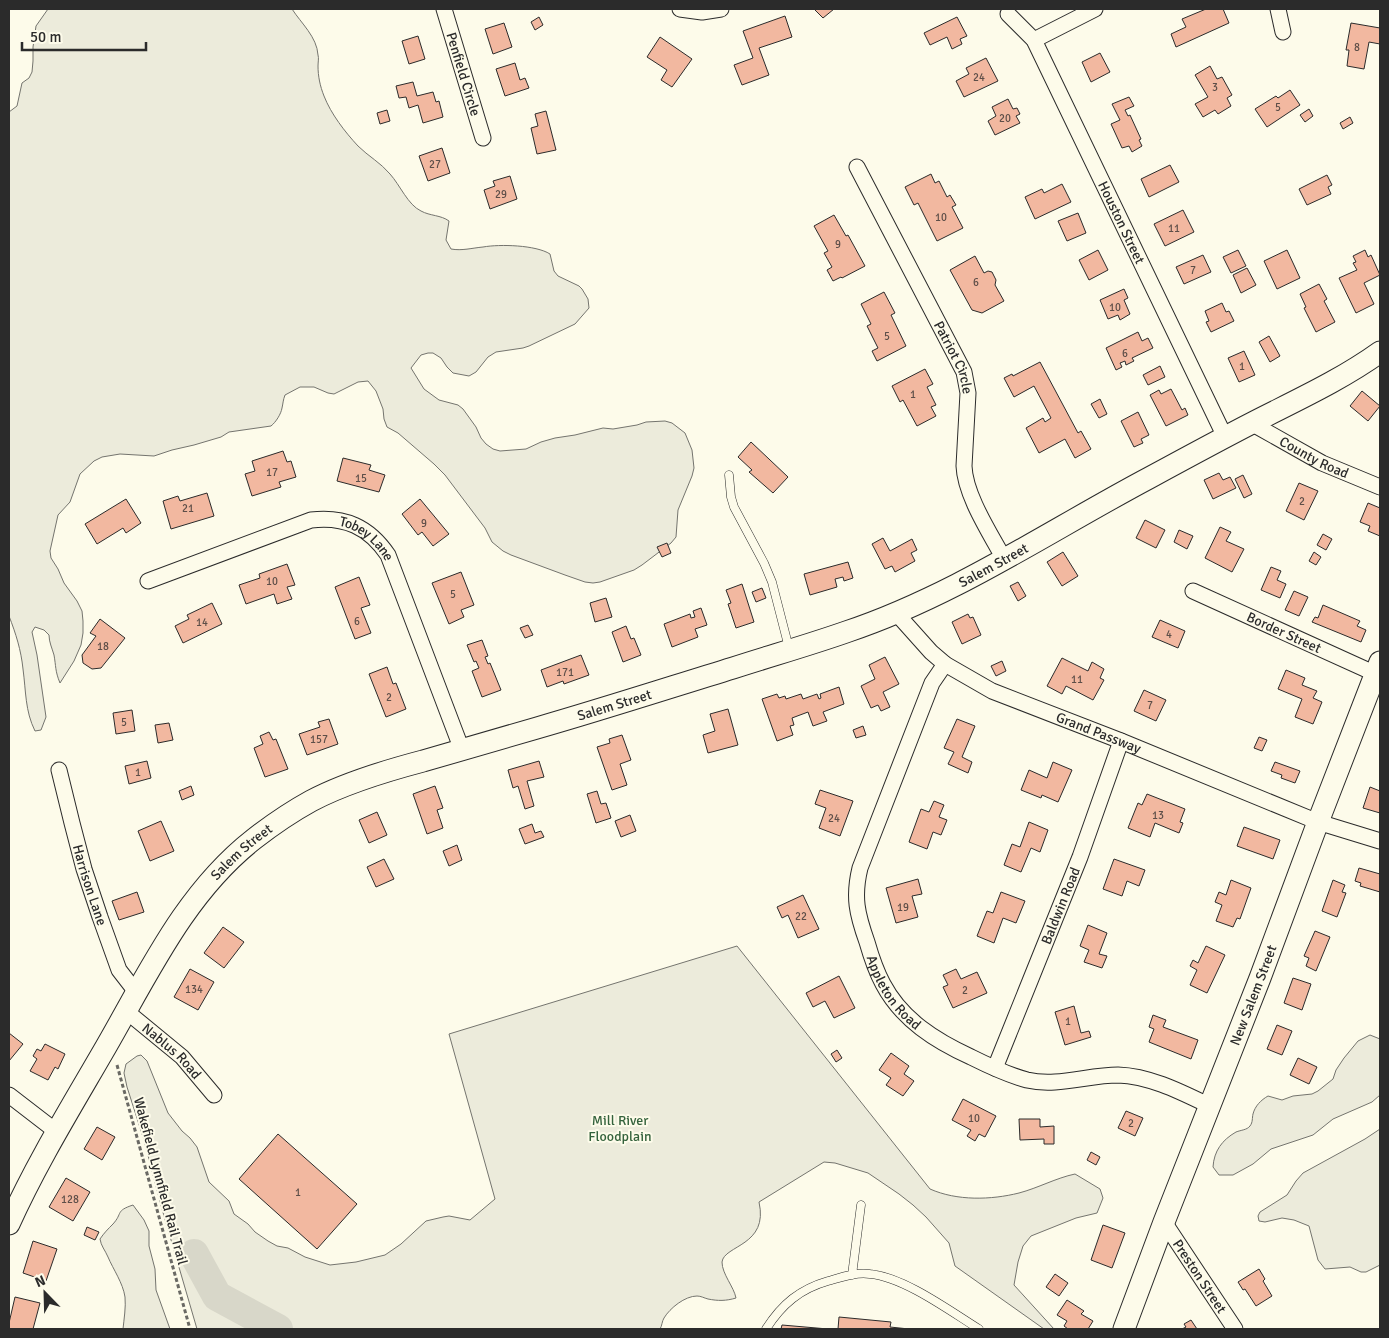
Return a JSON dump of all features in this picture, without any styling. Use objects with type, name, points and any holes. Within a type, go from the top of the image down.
[{"type":"main road","name":"Salem Street","points":[[9,1224],[22,1194],[136,992],[175,928],[200,892],[218,872],[253,839],[288,814],[342,787],[397,768],[650,694],[897,614],[950,588],[1117,495],[1334,381],[1380,352]]},
{"type":"main road","name":"New Salem Street","points":[[1124,1329],[1378,668]]},
{"type":"street","name":"Penfield Circle","points":[[444,9],[483,138]]},
{"type":"street","points":[[680,9],[702,12],[721,9]]},
{"type":"street","points":[[1034,40],[1095,9]]},
{"type":"street","points":[[1278,9],[1283,32]]},
{"type":"street","name":"Houston Street","points":[[1008,14],[1034,40],[1225,437]]},
{"type":"street","name":"Patriot Circle","points":[[857,167],[962,367],[968,393],[964,466],[966,482],[971,496],[1004,559]]},
{"type":"street","name":"County Road","points":[[1251,424],[1322,463],[1380,487]]},
{"type":"street","name":"Tobey Lane","points":[[148,581],[312,520],[334,519],[355,525],[382,546],[390,560],[462,750]]},
{"type":"street","name":"Border Street","points":[[1193,592],[1378,668]]},
{"type":"street","name":"Grand Passway","points":[[897,614],[931,652],[945,664],[992,691],[1318,822],[1380,841]]},
{"type":"street","name":"Appleton Road","points":[[945,664],[932,683],[860,868],[856,884],[860,924],[876,970],[890,996],[912,1022],[931,1036],[957,1051],[1028,1080],[1053,1082],[1117,1075],[1135,1077],[1159,1083],[1210,1106]]},
{"type":"street","name":"Baldwin Road","points":[[995,1068],[1080,858],[1120,741]]},
{"type":"street","name":"Harrison Lane","points":[[60,770],[82,860],[100,917],[119,970],[136,992]]},
{"type":"street","name":"Nablus Road","points":[[126,1011],[182,1057],[214,1095]]},
{"type":"street","points":[[9,1095],[57,1132]]},
{"type":"street","name":"Preston Street","points":[[1164,1222],[1235,1329]]},
{"type":"lane","points":[[729,475],[734,507],[772,582],[790,650]]},
{"type":"lane","points":[[852,1275],[861,1206]]},
{"type":"lane","points":[[766,1329],[790,1300],[815,1284],[852,1275],[871,1274],[893,1280],[921,1292],[979,1329]]},
{"type":"path","name":"Wakefield Lynnfield Rail Trail","points":[[110,1039],[190,1329]]},
{"type":"green space","points":[[48,9],[292,9],[315,42],[320,85],[334,116],[358,146],[383,166],[416,208],[424,213],[449,221],[446,240],[451,249],[463,250],[490,246],[508,246],[527,247],[544,251],[550,254],[554,271],[558,276],[579,286],[588,299],[589,308],[575,324],[529,346],[496,352],[488,357],[476,372],[469,376],[453,373],[441,358],[433,353],[421,355],[411,368],[424,389],[439,400],[458,405],[463,409],[486,444],[500,451],[526,449],[555,438],[603,428],[613,429],[646,422],[665,421],[672,423],[685,433],[692,450],[694,468],[678,510],[676,537],[671,543],[634,570],[593,583],[585,582],[511,555],[492,542],[485,528],[445,475],[398,433],[387,427],[376,391],[368,381],[358,382],[334,394],[314,387],[300,387],[285,395],[281,413],[271,426],[229,432],[221,437],[154,456],[120,454],[102,457],[94,461],[80,474],[70,502],[58,515],[50,551],[51,558],[64,583],[82,611],[83,633],[81,645],[74,661],[60,683],[49,635],[44,630],[35,627],[32,632],[46,717],[41,730],[35,731],[28,708],[20,649],[9,616],[9,112],[17,106],[22,83],[29,78],[32,72],[36,26]]},
{"type":"green space","name":"Mill River Floodplain","points":[[737,946],[930,1189],[951,1196],[997,1197],[1026,1191],[1075,1174],[1100,1189],[1103,1198],[1097,1213],[1076,1218],[1031,1236],[1023,1246],[1014,1285],[1054,1329],[1044,1329],[955,1266],[949,1243],[926,1217],[899,1194],[868,1173],[835,1163],[824,1162],[759,1202],[760,1217],[758,1228],[745,1242],[725,1256],[722,1262],[736,1298],[715,1300],[698,1296],[688,1298],[670,1310],[663,1319],[660,1329],[197,1329],[144,1140],[127,1087],[124,1073],[126,1064],[137,1056],[141,1055],[147,1061],[168,1113],[197,1147],[209,1182],[229,1201],[234,1214],[248,1224],[255,1232],[277,1246],[288,1248],[305,1257],[330,1265],[356,1262],[385,1255],[401,1244],[426,1221],[449,1216],[470,1220],[495,1199],[449,1034]]},
{"type":"green space","points":[[1370,1035],[1380,1039],[1380,1095],[1372,1102],[1333,1119],[1313,1135],[1271,1149],[1253,1164],[1233,1175],[1219,1175],[1213,1167],[1217,1151],[1231,1135],[1250,1126],[1254,1111],[1261,1101],[1268,1096],[1282,1100],[1318,1091],[1333,1079],[1336,1070],[1358,1041]]},
{"type":"green space","points":[[1380,1129],[1380,1265],[1366,1272],[1350,1267],[1325,1269],[1318,1260],[1309,1226],[1282,1218],[1265,1222],[1259,1221],[1258,1216],[1260,1212],[1287,1195],[1303,1173]]},
{"type":"green space","points":[[133,1205],[144,1220],[149,1231],[149,1246],[155,1269],[156,1290],[170,1329],[123,1329],[124,1292],[100,1239],[121,1211]]},
{"type":"building","points":[[814,9],[834,9],[823,18]]},
{"type":"building","points":[[1206,9],[1223,9],[1229,23],[1176,47],[1171,34],[1186,27],[1182,19]]},
{"type":"building","points":[[785,16],[792,37],[759,48],[769,75],[742,85],[734,65],[753,58],[743,31]]},
{"type":"building","points":[[539,17],[543,25],[535,30],[531,22]]},
{"type":"building","points":[[957,17],[967,36],[960,39],[962,44],[952,49],[947,37],[930,45],[924,33]]},
{"type":"building","points":[[504,23],[512,47],[493,54],[485,29]]},
{"type":"building","points":[[1351,23],[1380,28],[1380,44],[1369,42],[1364,69],[1347,66],[1349,50],[1346,50]]},
{"type":"building","points":[[418,36],[425,59],[409,64],[402,41]]},
{"type":"building","points":[[660,37],[692,59],[672,87],[661,80],[667,70],[647,57]]},
{"type":"building","points":[[1100,53],[1110,72],[1091,82],[1082,62]]},
{"type":"building","points":[[986,58],[998,81],[964,97],[956,81],[969,74],[966,68]]},
{"type":"building","points":[[515,63],[520,80],[525,78],[529,88],[505,96],[496,69]]},
{"type":"building","points":[[1210,66],[1217,79],[1222,77],[1232,95],[1227,98],[1231,106],[1218,114],[1215,110],[1203,117],[1195,104],[1208,97],[1195,75]]},
{"type":"building","points":[[413,82],[417,96],[433,92],[436,102],[439,101],[443,117],[423,123],[418,105],[409,108],[406,97],[399,98],[396,86]]},
{"type":"building","points":[[1290,90],[1300,105],[1267,127],[1255,109]]},
{"type":"building","points":[[1129,97],[1134,106],[1125,110],[1128,116],[1130,115],[1141,139],[1139,140],[1142,146],[1132,152],[1129,146],[1122,148],[1111,124],[1120,120],[1112,104]]},
{"type":"building","points":[[1008,99],[1013,109],[1017,108],[1020,114],[1016,116],[1020,123],[995,135],[988,121],[996,116],[992,107]]},
{"type":"building","points":[[1309,109],[1313,116],[1305,122],[1300,115]]},
{"type":"building","points":[[387,110],[390,121],[380,124],[377,113]]},
{"type":"building","points":[[546,111],[556,150],[537,154],[531,128],[538,126],[535,114]]},
{"type":"building","points":[[1350,117],[1353,123],[1343,129],[1340,123]]},
{"type":"building","points":[[442,148],[450,173],[428,181],[419,156]]},
{"type":"building","points":[[1170,165],[1179,182],[1149,197],[1141,179]]},
{"type":"building","points":[[931,174],[935,183],[939,181],[947,197],[950,195],[956,205],[952,207],[963,228],[937,241],[918,203],[914,205],[905,187]]},
{"type":"building","points":[[1327,175],[1332,185],[1328,187],[1331,194],[1307,205],[1299,189]]},
{"type":"building","points":[[510,176],[517,199],[490,209],[484,190],[495,186],[493,181]]},
{"type":"building","points":[[1062,184],[1071,202],[1035,219],[1025,197],[1042,189],[1044,193]]},
{"type":"building","points":[[1183,210],[1194,232],[1165,246],[1154,224]]},
{"type":"building","points":[[1078,213],[1086,233],[1067,241],[1058,221]]},
{"type":"building","points":[[834,215],[846,236],[848,235],[865,266],[833,281],[827,270],[832,267],[824,253],[828,251],[814,226]]},
{"type":"building","points":[[1098,250],[1108,270],[1089,280],[1079,260]]},
{"type":"building","points":[[1238,250],[1246,266],[1231,273],[1223,257]]},
{"type":"building","points":[[1287,250],[1300,278],[1277,289],[1264,261]]},
{"type":"building","points":[[1365,250],[1368,257],[1371,255],[1380,275],[1364,283],[1374,304],[1356,313],[1339,278],[1357,270],[1353,263],[1356,262],[1353,256]]},
{"type":"building","points":[[1203,255],[1211,272],[1184,284],[1176,267]]},
{"type":"building","points":[[975,256],[984,273],[992,272],[996,280],[995,285],[1004,301],[982,313],[972,310],[950,270]]},
{"type":"building","points":[[1247,268],[1256,285],[1241,293],[1233,275]]},
{"type":"building","points":[[1319,284],[1327,299],[1324,301],[1335,322],[1316,332],[1304,308],[1306,307],[1300,294]]},
{"type":"building","points":[[1124,289],[1128,298],[1124,300],[1130,314],[1120,320],[1118,315],[1108,319],[1100,300]]},
{"type":"building","points":[[884,292],[895,313],[891,315],[906,346],[877,361],[872,351],[878,348],[867,326],[871,324],[861,304]]},
{"type":"building","points":[[1222,303],[1226,312],[1229,311],[1234,321],[1211,332],[1206,322],[1209,321],[1205,311]]},
{"type":"building","points":[[1138,332],[1142,341],[1148,338],[1153,348],[1132,358],[1134,361],[1126,365],[1125,361],[1120,363],[1122,367],[1116,370],[1106,348]]},
{"type":"building","points":[[1269,336],[1280,356],[1270,362],[1259,342]]},
{"type":"building","points":[[1244,351],[1255,375],[1239,382],[1228,358]]},
{"type":"building","points":[[1040,362],[1078,433],[1081,431],[1091,449],[1075,458],[1065,439],[1039,453],[1026,428],[1043,418],[1045,422],[1051,418],[1034,386],[1014,397],[1004,378],[1012,374],[1013,376]]},
{"type":"building","points":[[1160,366],[1165,377],[1148,385],[1143,375]]},
{"type":"building","points":[[925,369],[933,384],[927,387],[936,405],[931,407],[936,416],[917,426],[903,400],[900,402],[892,386]]},
{"type":"building","points":[[1171,389],[1182,410],[1185,408],[1188,415],[1166,426],[1150,395],[1159,390],[1161,394]]},
{"type":"building","points":[[1362,391],[1380,406],[1368,421],[1350,406]]},
{"type":"building","points":[[1100,399],[1107,414],[1099,418],[1091,404]]},
{"type":"building","points":[[1138,412],[1149,435],[1141,439],[1143,443],[1134,447],[1121,421]]},
{"type":"building","points":[[751,442],[788,477],[773,493],[749,472],[752,470],[738,457]]},
{"type":"building","points":[[283,451],[287,462],[291,461],[296,477],[279,482],[281,487],[252,496],[245,474],[255,471],[252,461]]},
{"type":"building","points":[[343,458],[371,465],[369,470],[385,475],[379,492],[337,481]]},
{"type":"building","points":[[1219,473],[1223,480],[1230,477],[1236,488],[1213,499],[1204,480]]},
{"type":"building","points":[[1243,475],[1252,494],[1244,498],[1235,479]]},
{"type":"building","points":[[1299,483],[1318,491],[1304,520],[1286,511]]},
{"type":"building","points":[[207,493],[214,516],[171,529],[163,501],[178,496],[180,501]]},
{"type":"building","points":[[126,499],[141,523],[126,533],[123,528],[97,544],[85,524]]},
{"type":"building","points":[[420,499],[449,534],[433,546],[422,532],[418,535],[402,514]]},
{"type":"building","points":[[1368,503],[1380,508],[1380,536],[1368,531],[1370,526],[1360,522]]},
{"type":"building","points":[[1145,520],[1165,530],[1156,548],[1136,538]]},
{"type":"building","points":[[1220,527],[1231,532],[1226,541],[1244,549],[1232,572],[1205,558]]},
{"type":"building","points":[[1179,530],[1193,536],[1187,549],[1174,542]]},
{"type":"building","points":[[1323,534],[1332,539],[1326,550],[1317,545]]},
{"type":"building","points":[[883,538],[890,551],[912,539],[917,550],[911,553],[915,561],[895,572],[892,566],[885,569],[872,544]]},
{"type":"building","points":[[667,543],[671,553],[662,557],[657,547]]},
{"type":"building","points":[[1063,552],[1078,576],[1062,586],[1047,562]]},
{"type":"building","points":[[1314,552],[1321,557],[1316,565],[1309,561]]},
{"type":"building","points":[[848,562],[853,578],[844,581],[843,577],[835,579],[837,587],[810,595],[804,574]]},
{"type":"building","points":[[287,564],[295,585],[287,587],[292,599],[277,604],[274,594],[246,604],[239,585],[260,578],[259,574]]},
{"type":"building","points":[[1271,567],[1281,571],[1277,580],[1286,584],[1280,598],[1261,590]]},
{"type":"building","points":[[461,572],[474,605],[461,610],[464,617],[449,624],[432,583]]},
{"type":"building","points":[[359,577],[370,605],[361,608],[371,633],[355,639],[335,587]]},
{"type":"building","points":[[1018,582],[1026,596],[1018,601],[1010,586]]},
{"type":"building","points":[[742,584],[754,622],[736,628],[728,604],[731,603],[726,590]]},
{"type":"building","points":[[762,588],[766,598],[756,602],[752,592]]},
{"type":"building","points":[[1294,591],[1308,597],[1299,616],[1285,610]]},
{"type":"building","points":[[606,598],[612,617],[595,622],[590,603]]},
{"type":"building","points":[[212,603],[222,624],[183,643],[175,626],[189,619],[187,615]]},
{"type":"building","points":[[1323,605],[1360,621],[1357,626],[1366,630],[1361,642],[1312,622],[1315,617],[1318,618]]},
{"type":"building","points":[[701,608],[707,625],[695,629],[698,637],[672,647],[664,624],[690,614],[691,618],[695,617],[693,611]]},
{"type":"building","points":[[968,614],[970,618],[973,617],[981,635],[962,644],[952,622]]},
{"type":"building","points":[[100,619],[125,638],[101,668],[92,669],[83,663],[82,655],[96,636],[90,633]]},
{"type":"building","points":[[1160,620],[1185,631],[1178,648],[1152,637]]},
{"type":"building","points":[[528,625],[533,635],[525,638],[520,628]]},
{"type":"building","points":[[626,626],[631,639],[634,638],[641,655],[623,662],[612,632]]},
{"type":"building","points":[[482,640],[488,656],[485,657],[488,664],[490,663],[501,690],[482,697],[472,671],[479,668],[476,661],[474,662],[467,645]]},
{"type":"building","points":[[581,655],[589,675],[564,684],[563,681],[547,687],[541,670]]},
{"type":"building","points":[[885,657],[899,684],[883,692],[890,707],[881,711],[878,705],[871,708],[861,686],[875,679],[869,665]]},
{"type":"building","points":[[1062,658],[1088,671],[1092,662],[1104,669],[1100,678],[1104,680],[1093,700],[1066,686],[1062,694],[1047,686]]},
{"type":"building","points":[[1002,661],[1006,671],[996,676],[991,666]]},
{"type":"building","points":[[387,667],[393,684],[396,683],[406,709],[386,717],[369,674]]},
{"type":"building","points":[[1286,670],[1305,678],[1302,685],[1317,691],[1313,698],[1322,702],[1313,724],[1295,717],[1302,699],[1278,689]]},
{"type":"building","points":[[839,687],[844,704],[823,712],[827,721],[813,726],[808,712],[792,718],[794,725],[790,726],[793,735],[777,741],[762,699],[777,694],[779,698],[785,696],[786,699],[801,694],[803,699],[817,694],[819,699],[821,698],[820,694]]},
{"type":"building","points":[[1144,690],[1166,700],[1156,721],[1134,711]]},
{"type":"building","points":[[728,709],[738,745],[708,753],[703,735],[715,731],[710,714]]},
{"type":"building","points":[[132,710],[135,731],[116,734],[113,713]]},
{"type":"building","points":[[329,719],[338,744],[307,755],[299,734],[320,727],[318,722]]},
{"type":"building","points":[[957,719],[975,726],[962,757],[972,762],[968,773],[948,764],[954,752],[944,748]]},
{"type":"building","points":[[169,723],[173,740],[158,743],[155,725]]},
{"type":"building","points":[[863,726],[866,735],[856,738],[853,730]]},
{"type":"building","points":[[269,732],[273,740],[276,739],[288,769],[265,777],[254,748],[263,744],[260,736]]},
{"type":"building","points":[[622,735],[631,760],[620,764],[627,785],[612,790],[597,747],[610,743],[609,739]]},
{"type":"building","points":[[1259,737],[1267,740],[1262,751],[1254,748]]},
{"type":"building","points":[[147,761],[151,778],[129,784],[125,766]]},
{"type":"building","points":[[539,761],[544,777],[527,781],[534,806],[525,809],[518,786],[513,788],[508,770]]},
{"type":"building","points":[[1053,762],[1072,770],[1058,802],[1042,795],[1041,798],[1021,790],[1029,770],[1047,778]]},
{"type":"building","points":[[1275,762],[1300,771],[1295,783],[1281,778],[1282,775],[1271,771]]},
{"type":"building","points":[[191,786],[194,795],[182,800],[179,791]]},
{"type":"building","points":[[435,786],[443,808],[437,810],[443,828],[427,834],[413,794]]},
{"type":"building","points":[[1370,787],[1380,791],[1380,813],[1363,808]]},
{"type":"building","points":[[820,790],[853,801],[840,836],[819,828],[826,808],[815,804]]},
{"type":"building","points":[[597,791],[601,804],[606,803],[611,818],[596,823],[587,794]]},
{"type":"building","points":[[1147,794],[1185,809],[1180,822],[1183,823],[1179,833],[1155,823],[1150,837],[1128,828],[1138,803],[1142,805]]},
{"type":"building","points":[[934,801],[944,805],[939,817],[947,820],[941,835],[933,832],[927,849],[909,842],[921,809],[929,812]]},
{"type":"building","points":[[377,812],[387,835],[369,843],[359,820]]},
{"type":"building","points":[[630,815],[636,831],[621,837],[615,821]]},
{"type":"building","points":[[161,821],[174,851],[150,861],[138,831]]},
{"type":"building","points":[[1029,822],[1048,830],[1040,852],[1031,848],[1021,872],[1004,865],[1012,844],[1020,847]]},
{"type":"building","points":[[532,824],[535,833],[541,831],[544,837],[525,844],[519,829]]},
{"type":"building","points":[[1244,827],[1280,840],[1273,859],[1237,846]]},
{"type":"building","points":[[457,845],[462,860],[449,866],[443,851]]},
{"type":"building","points":[[384,859],[394,879],[376,887],[367,867]]},
{"type":"building","points":[[1114,859],[1145,870],[1139,886],[1127,881],[1122,896],[1103,889]]},
{"type":"building","points":[[1359,868],[1380,874],[1380,892],[1360,886],[1361,883],[1355,881]]},
{"type":"building","points":[[918,879],[922,894],[912,896],[918,917],[896,923],[886,888]]},
{"type":"building","points":[[1231,880],[1251,888],[1240,919],[1237,918],[1233,927],[1216,921],[1222,905],[1215,902],[1219,892],[1226,895]]},
{"type":"building","points":[[1333,880],[1345,885],[1342,892],[1346,893],[1337,917],[1322,911]]},
{"type":"building","points":[[137,892],[144,912],[119,920],[112,901]]},
{"type":"building","points":[[1001,892],[1025,901],[1016,923],[1003,918],[994,943],[977,936],[987,911],[993,913]]},
{"type":"building","points":[[803,895],[819,929],[798,938],[788,915],[782,918],[777,907]]},
{"type":"building","points":[[1088,925],[1107,933],[1099,954],[1107,956],[1102,968],[1084,962],[1089,950],[1080,946]]},
{"type":"building","points":[[223,927],[244,942],[224,968],[204,953]]},
{"type":"building","points":[[1315,931],[1330,937],[1316,971],[1306,966],[1309,958],[1304,956]]},
{"type":"building","points":[[1206,946],[1225,955],[1207,993],[1190,985],[1197,970],[1190,966],[1193,960],[1198,963]]},
{"type":"building","points":[[190,969],[214,982],[198,1010],[174,997]]},
{"type":"building","points":[[956,969],[961,979],[977,972],[987,993],[953,1008],[943,987],[948,985],[943,975]]},
{"type":"building","points":[[839,976],[855,1008],[834,1018],[825,1001],[813,1007],[806,993]]},
{"type":"building","points":[[1293,978],[1311,984],[1302,1010],[1284,1003]]},
{"type":"building","points":[[1074,1006],[1081,1033],[1089,1031],[1091,1037],[1065,1045],[1055,1012]]},
{"type":"building","points":[[1153,1015],[1166,1020],[1163,1027],[1198,1040],[1191,1059],[1149,1042],[1154,1029],[1149,1027]]},
{"type":"building","points":[[1277,1025],[1292,1031],[1282,1055],[1267,1049]]},
{"type":"building","points":[[9,1033],[23,1044],[9,1061]]},
{"type":"building","points":[[45,1044],[65,1054],[58,1069],[55,1067],[48,1080],[30,1071],[37,1059],[33,1056],[37,1049],[41,1051]]},
{"type":"building","points":[[837,1050],[842,1058],[836,1062],[831,1054]]},
{"type":"building","points":[[891,1053],[909,1066],[904,1074],[914,1081],[903,1096],[886,1085],[891,1078],[879,1070]]},
{"type":"building","points":[[1298,1058],[1317,1067],[1309,1084],[1290,1075]]},
{"type":"building","points":[[963,1099],[996,1116],[985,1137],[979,1134],[975,1141],[967,1136],[971,1130],[952,1120]]},
{"type":"building","points":[[1126,1111],[1143,1118],[1135,1136],[1118,1128]]},
{"type":"building","points":[[1019,1119],[1040,1119],[1040,1127],[1054,1126],[1054,1144],[1044,1144],[1044,1139],[1020,1140]]},
{"type":"building","points":[[97,1127],[115,1137],[102,1160],[84,1149]]},
{"type":"building","points":[[278,1134],[357,1204],[317,1249],[239,1179]]},
{"type":"building","points":[[1091,1152],[1100,1157],[1096,1165],[1087,1160]]},
{"type":"building","points":[[66,1178],[90,1192],[73,1221],[49,1207]]},
{"type":"building","points":[[1103,1225],[1125,1233],[1112,1268],[1091,1260]]},
{"type":"building","points":[[87,1227],[99,1232],[95,1240],[84,1235]]},
{"type":"building","points":[[33,1241],[57,1249],[46,1281],[23,1273]]},
{"type":"building","points":[[1259,1269],[1265,1279],[1263,1281],[1272,1296],[1256,1306],[1238,1282]]},
{"type":"building","points":[[1055,1274],[1068,1283],[1059,1296],[1046,1287]]},
{"type":"building","points":[[15,1297],[40,1303],[33,1329],[9,1329]]},
{"type":"building","points":[[1067,1300],[1084,1311],[1081,1314],[1093,1321],[1088,1329],[1068,1329],[1064,1326],[1067,1321],[1057,1315]]},
{"type":"building","points":[[839,1317],[891,1322],[890,1327],[909,1329],[838,1329]]},
{"type":"building","points":[[1191,1320],[1197,1329],[1182,1329],[1186,1327],[1184,1324]]},
{"type":"building","points":[[782,1325],[828,1329],[781,1329]]},
{"type":"waterway","points":[[194,1254],[217,1296],[278,1329]]}]
